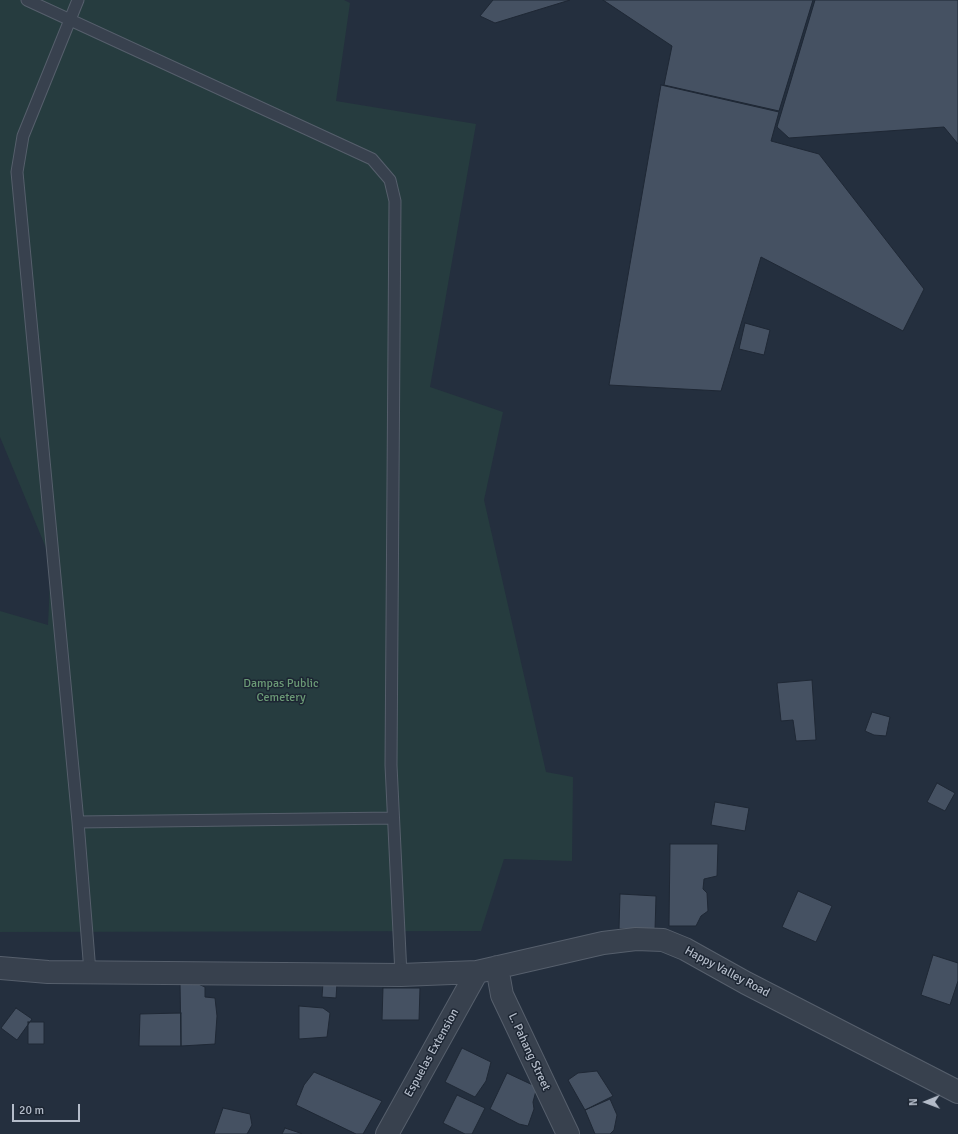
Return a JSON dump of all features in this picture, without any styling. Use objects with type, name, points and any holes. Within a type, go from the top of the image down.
[{"type":"street","name":"Happy Valley Road","points":[[0,968],[48,972],[401,976],[487,970],[603,943],[636,938],[663,940],[685,948],[746,983],[958,1092]]},
{"type":"street","name":"L. Pahang Street","points":[[487,970],[502,995],[558,1128]]},
{"type":"street","name":"Espuelas Extension","points":[[387,1134],[487,970]]},
{"type":"lane","points":[[27,0],[372,159],[390,180],[396,201],[391,757],[401,976]]},
{"type":"lane","points":[[78,0],[23,136],[17,172],[78,822],[90,972]]},
{"type":"lane","points":[[78,822],[394,818]]},
{"type":"green space","name":"Dampas Public Cemetery","points":[[0,0],[344,0],[350,3],[336,101],[476,124],[430,387],[503,412],[484,500],[546,772],[573,777],[572,861],[504,859],[481,931],[0,932],[0,611],[48,625],[51,560],[0,437]]},
{"type":"building","points":[[493,0],[570,0],[495,23],[480,16]]},
{"type":"building","points":[[603,0],[813,0],[779,111],[664,85],[672,46]]},
{"type":"building","points":[[815,0],[958,0],[958,144],[944,127],[789,138],[777,127]]},
{"type":"building","points":[[661,85],[779,112],[771,141],[819,154],[924,289],[903,331],[761,257],[721,391],[609,385]]},
{"type":"building","points":[[745,323],[770,330],[764,355],[739,349]]},
{"type":"building","points":[[812,680],[816,740],[796,741],[793,720],[781,721],[777,683]]},
{"type":"building","points":[[872,712],[890,717],[886,736],[874,735],[865,731]]},
{"type":"building","points":[[937,783],[955,793],[945,811],[927,802]]},
{"type":"building","points":[[715,802],[749,808],[745,831],[711,825]]},
{"type":"building","points":[[670,844],[718,844],[717,876],[704,879],[703,889],[707,893],[708,911],[701,916],[696,926],[669,926]]},
{"type":"building","points":[[798,891],[832,906],[816,942],[782,927]]},
{"type":"building","points":[[620,894],[656,896],[655,930],[619,929]]},
{"type":"building","points":[[933,955],[958,963],[958,981],[950,1005],[921,995]]},
{"type":"building","points":[[180,982],[196,983],[205,987],[205,997],[215,998],[217,1016],[215,1044],[181,1046]]},
{"type":"building","points":[[323,983],[337,983],[336,998],[322,997]]},
{"type":"building","points":[[383,988],[420,988],[419,1020],[382,1020]]},
{"type":"building","points":[[299,1006],[323,1008],[330,1013],[327,1037],[299,1039]]},
{"type":"building","points":[[16,1008],[32,1019],[17,1040],[1,1028]]},
{"type":"building","points":[[181,1013],[181,1046],[139,1046],[140,1014]]},
{"type":"building","points":[[28,1022],[44,1022],[44,1044],[28,1044]]},
{"type":"building","points":[[462,1048],[491,1062],[486,1081],[475,1097],[445,1082]]},
{"type":"building","points":[[597,1071],[613,1096],[585,1110],[568,1080],[578,1073]]},
{"type":"building","points":[[314,1072],[382,1101],[363,1134],[356,1134],[296,1105],[304,1085]]},
{"type":"building","points":[[507,1073],[537,1087],[533,1102],[534,1109],[528,1126],[519,1124],[490,1109]]},
{"type":"building","points":[[457,1095],[485,1108],[472,1134],[465,1134],[443,1123]]},
{"type":"building","points":[[610,1099],[617,1115],[614,1130],[610,1134],[595,1134],[585,1110]]},
{"type":"building","points":[[223,1108],[250,1114],[252,1125],[247,1134],[214,1134]]},
{"type":"building","points":[[285,1128],[300,1133],[302,1134],[282,1134]]}]
